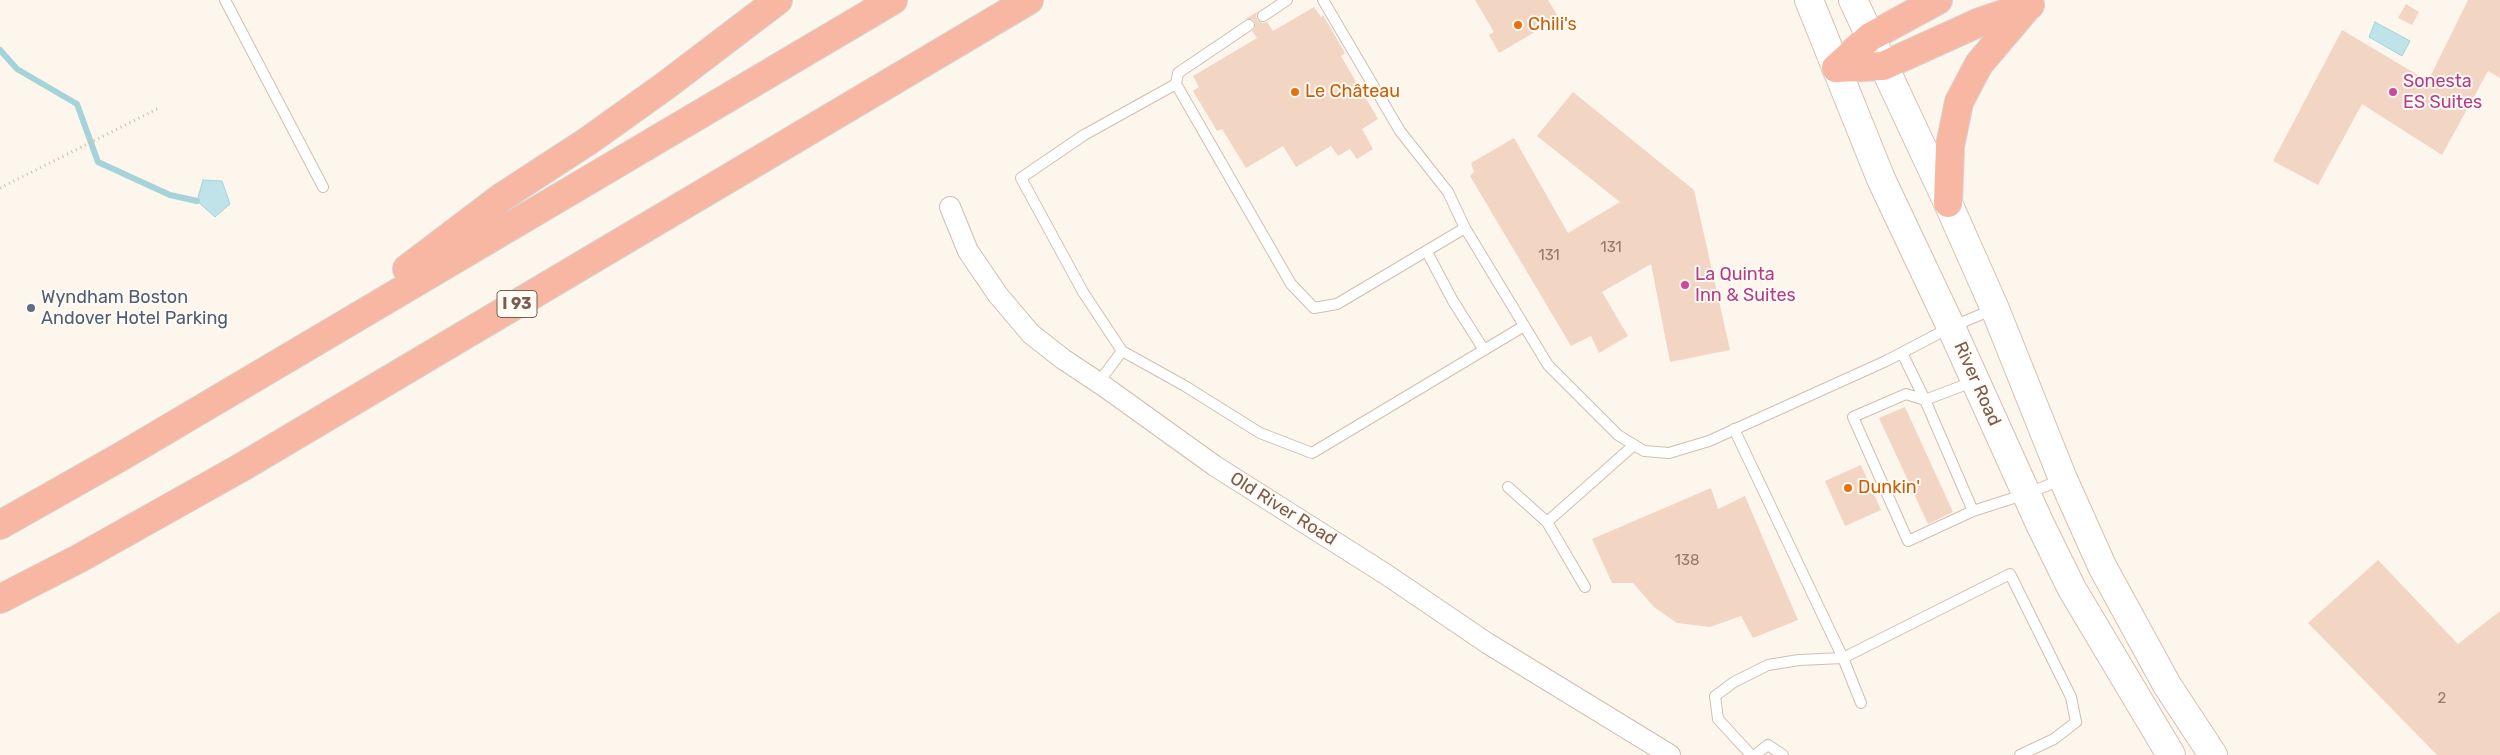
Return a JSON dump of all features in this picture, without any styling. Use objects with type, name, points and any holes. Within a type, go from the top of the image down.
[{"type":"highway","points":[[300,350],[502,197],[588,142],[731,38],[778,0]]},
{"type":"highway","points":[[0,525],[893,0]]},
{"type":"highway","name":"I 93","points":[[0,599],[80,558],[242,466],[1029,0]]},
{"type":"highway","points":[[1836,68],[1870,37],[1938,0]]},
{"type":"highway","points":[[1836,68],[1883,66],[1980,22],[2033,3]]},
{"type":"highway","points":[[1948,203],[1950,146],[1959,102],[1979,64],[2033,3]]},
{"type":"main road","name":"River Road","points":[[1809,0],[1881,179],[1976,381],[2026,494],[2072,588],[2171,755]]},
{"type":"main road","points":[[1853,0],[1948,203],[1995,309],[2063,479],[2102,566],[2172,692],[2213,755]]},
{"type":"street","name":"Old River Road","points":[[950,207],[968,251],[1009,308],[1031,334],[1063,359],[1099,382],[1215,466],[1388,575],[1487,643],[1670,755]]},
{"type":"lane","points":[[226,0],[323,187]]},
{"type":"lane","points":[[1264,16],[1287,0]]},
{"type":"lane","points":[[1324,0],[1400,131],[1448,192],[1465,228],[1548,365],[1618,435],[1644,451],[1669,453],[1709,441],[1902,353],[1951,327],[1995,309]]},
{"type":"lane","points":[[1249,26],[1178,73],[1176,84],[1291,284],[1314,308],[1337,304],[1465,228]]},
{"type":"lane","points":[[1176,84],[1084,135],[1021,178],[1083,292],[1122,351],[1185,386],[1260,433],[1312,453],[1524,326]]},
{"type":"lane","points":[[1427,252],[1453,300],[1484,350]]},
{"type":"lane","points":[[1099,382],[1122,351]]},
{"type":"lane","points":[[1902,353],[1925,400],[1972,511]]},
{"type":"lane","points":[[1976,381],[1925,400],[1906,394],[1853,417],[1908,541],[1972,511],[2026,494],[2063,479]]},
{"type":"lane","points":[[1734,430],[1842,658],[1861,703]]},
{"type":"lane","points":[[1547,522],[1634,445]]},
{"type":"lane","points":[[1508,487],[1547,522],[1585,587]]},
{"type":"lane","points":[[1751,755],[1718,719],[1715,696],[1734,682],[1768,665],[1799,660],[1842,658],[2010,574],[2070,696],[2076,722],[2054,739],[2020,755]]},
{"type":"lane","points":[[1755,755],[1768,745],[1784,755]]},
{"type":"path","points":[[0,188],[159,108]]},
{"type":"water","points":[[2375,22],[2410,41],[2402,56],[2369,37]]},
{"type":"water","points":[[203,180],[222,181],[230,204],[215,217],[197,201]]},
{"type":"building","name":"Chili's","points":[[1475,0],[1548,0],[1559,18],[1499,53],[1489,35],[1494,32]]},
{"type":"building","name":"Sonesta ES Suites","points":[[2468,0],[2500,0],[2500,78],[2488,71],[2442,155],[2362,104],[2318,185],[2273,161],[2342,30],[2428,81]]},
{"type":"building","points":[[2406,4],[2419,12],[2412,25],[2398,18]]},
{"type":"building","points":[[1314,7],[1321,17],[1323,15],[1345,53],[1341,56],[1378,119],[1362,129],[1373,149],[1357,159],[1350,149],[1338,156],[1331,146],[1296,167],[1283,146],[1246,168],[1222,129],[1217,131],[1193,91],[1199,87],[1193,76],[1257,38],[1252,31],[1255,28],[1255,22],[1252,19],[1245,19],[1259,11],[1256,16],[1258,20],[1263,23],[1267,22],[1273,31]]},
{"type":"building","points":[[1573,92],[1694,190],[1730,350],[1670,362],[1651,264],[1602,292],[1628,336],[1599,353],[1591,336],[1571,346],[1470,176],[1474,172],[1471,163],[1514,138],[1568,233],[1620,202],[1537,136]]},
{"type":"building","points":[[1905,407],[1953,512],[1928,524],[1879,418]]},
{"type":"building","points":[[1861,465],[1881,510],[1845,526],[1825,481]]},
{"type":"building","points":[[1711,488],[1718,509],[1745,496],[1798,620],[1753,638],[1741,616],[1710,627],[1677,623],[1654,607],[1633,583],[1612,583],[1592,539]]},
{"type":"building","points":[[2378,560],[2458,644],[2500,611],[2500,755],[2437,755],[2308,623]]},
{"type":"waterway","points":[[0,50],[17,69],[77,104],[98,162],[170,195],[197,201]]},
{"type":"place","name":"Chili's","points":[[1518,25]]},
{"type":"place","name":"Le Château","points":[[1295,92]]},
{"type":"place","name":"Sonesta ES Suites","points":[[2393,92]]},
{"type":"place","name":"La Quinta Inn & Suites","points":[[1685,285]]},
{"type":"place","name":"Wyndham Boston Andover Hotel Parking","points":[[31,308]]},
{"type":"place","name":"Dunkin'","points":[[1848,488]]}]
